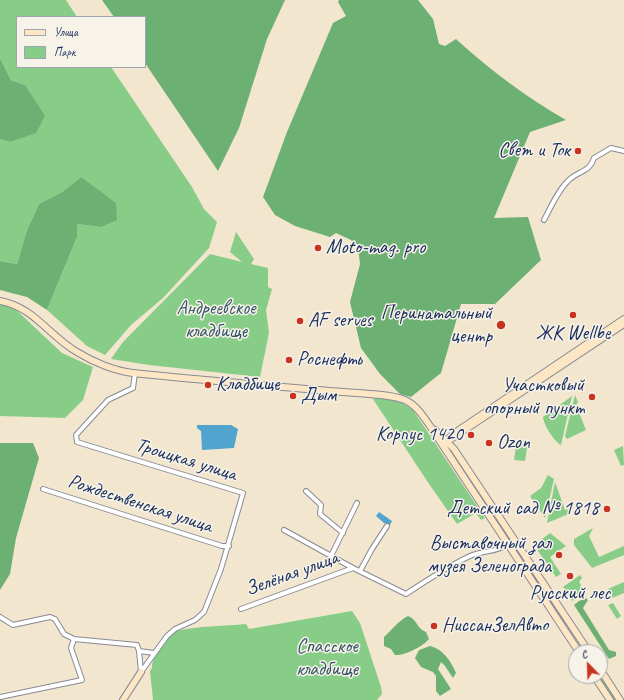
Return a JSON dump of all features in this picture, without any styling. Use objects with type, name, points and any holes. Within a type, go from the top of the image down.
[{"type":"main road","points":[[0,301],[23,308],[76,352],[118,370],[397,398],[412,405],[444,443],[454,449],[584,644]]},
{"type":"main road","points":[[444,443],[624,319]]},
{"type":"main road","points":[[438,433],[448,435],[456,434],[624,324]]},
{"type":"main road","points":[[430,426],[438,433],[573,644]]},
{"type":"main road","points":[[454,449],[453,445],[456,434]]},
{"type":"main road","points":[[123,700],[142,672]]},
{"type":"main road","points":[[608,681],[620,700]]},
{"type":"main road","points":[[599,684],[610,700]]},
{"type":"street","points":[[544,220],[570,179],[585,171],[592,165],[594,158],[611,148],[624,151]]},
{"type":"street","name":"Троицкая улица","points":[[136,373],[133,388],[108,400],[76,436],[77,442],[243,493],[229,546],[204,612],[195,620],[175,629],[167,636],[142,672]]},
{"type":"street","name":"Рождественская улица","points":[[43,489],[222,546],[229,546]]},
{"type":"street","points":[[306,491],[321,505],[320,514],[343,533]]},
{"type":"street","points":[[332,556],[357,503]]},
{"type":"street","points":[[360,571],[387,526]]},
{"type":"street","points":[[284,530],[353,568],[406,594],[440,571],[472,555],[490,552],[508,544]]},
{"type":"street","points":[[525,571],[532,567]]},
{"type":"street","name":"Зелёная улица","points":[[241,609],[353,568]]},
{"type":"street","points":[[0,617],[13,625],[50,617],[55,619],[64,634],[74,639],[137,644],[142,672]]},
{"type":"street","points":[[561,625],[564,625],[568,621]]},
{"type":"street","points":[[0,697],[82,680],[71,648],[74,639]]},
{"type":"street","points":[[139,651],[154,654]]},
{"type":"green space","points":[[0,0],[66,0],[76,16],[16,16],[16,68],[112,68],[192,187],[204,209],[217,222],[209,248],[163,298],[131,325],[105,355],[87,346],[47,310],[77,237],[77,224],[101,227],[81,177],[62,192],[39,204],[27,230],[17,264],[0,261],[0,139],[10,142],[25,85],[11,80],[0,58]]},
{"type":"green space","points":[[102,0],[285,0],[267,39],[239,128],[218,171],[146,64],[146,16],[113,16]]},
{"type":"green space","points":[[339,0],[418,0],[433,19],[439,44],[445,46],[456,39],[482,62],[509,82],[566,120],[530,132],[494,218],[528,217],[541,260],[495,304],[461,304],[441,373],[411,397],[400,394],[380,374],[361,348],[350,302],[360,264],[358,247],[351,240],[336,233],[330,237],[295,226],[275,215],[263,197],[287,132],[333,23],[346,16],[338,2]]},
{"type":"green space","points":[[0,58],[11,80],[25,85],[45,116],[36,133],[10,142],[0,139]]},
{"type":"green space","points":[[81,177],[116,203],[117,220],[101,227],[77,224],[77,237],[47,310],[27,297],[0,290],[0,261],[17,264],[27,230],[39,204],[62,192]]},
{"type":"green space","name":"Андреевское кладбище","points":[[236,232],[254,259],[251,264],[268,268],[268,287],[272,289],[266,310],[269,333],[260,377],[149,365],[111,359],[123,342],[210,254],[242,262],[230,252]]},
{"type":"green space","points":[[0,303],[11,305],[62,353],[93,367],[83,400],[65,418],[0,416]]},
{"type":"green space","points":[[575,395],[578,402],[576,405],[586,430],[567,439],[565,436]]},
{"type":"green space","points":[[572,396],[561,445],[550,433],[545,425],[543,417]]},
{"type":"green space","points":[[378,398],[400,401],[413,410],[485,518],[481,520],[476,513],[457,524],[373,399]]},
{"type":"green space","points":[[517,440],[528,441],[525,461],[514,460]]},
{"type":"green space","points":[[0,443],[33,443],[39,458],[16,538],[10,574],[0,590]]},
{"type":"green space","points":[[447,446],[477,489],[475,491]]},
{"type":"green space","points":[[623,446],[624,465],[621,466],[614,450]]},
{"type":"green space","points":[[548,475],[554,479],[545,518],[530,496],[541,488]]},
{"type":"green space","points":[[555,482],[565,510],[569,509],[571,513],[547,523]]},
{"type":"green space","points":[[479,492],[527,566],[477,493]]},
{"type":"green space","points":[[593,528],[589,536],[599,557],[624,546],[624,555],[592,568],[574,545],[574,539]]},
{"type":"green space","points":[[550,533],[566,546],[550,557],[561,574],[556,577],[534,545]]},
{"type":"green space","points":[[528,570],[530,570],[565,622],[564,623]]},
{"type":"green space","points":[[580,575],[582,578],[579,582],[585,592],[572,601],[563,587]]},
{"type":"green space","points":[[624,582],[624,593],[612,598],[608,589]]},
{"type":"green space","points":[[586,598],[588,600],[583,608],[605,644],[599,644],[574,605]]},
{"type":"green space","points":[[613,603],[621,616],[617,619],[608,605]]},
{"type":"green space","name":"Спасское кладбище","points":[[352,611],[360,623],[381,687],[382,694],[377,700],[153,700],[150,671],[152,668],[152,663],[160,646],[169,636],[177,631],[202,627],[246,624],[249,629]]},
{"type":"green space","points":[[408,616],[413,619],[423,631],[426,632],[429,639],[423,645],[414,650],[395,655],[391,649],[384,646],[384,637],[398,623]]},
{"type":"green space","points":[[430,646],[439,650],[446,656],[456,673],[453,678],[441,662],[438,669],[451,689],[440,696],[436,691],[436,676],[433,672],[421,667],[415,658],[419,650]]},
{"type":"green space","points":[[608,648],[616,652],[616,656],[609,659]]},
{"type":"green space","points":[[603,684],[606,684],[617,700],[613,700]]},
{"type":"water","points":[[197,425],[231,425],[238,429],[234,448],[202,450],[201,431],[197,428]]},
{"type":"water","points":[[379,512],[392,521],[390,525],[384,523],[376,516]]},
{"type":"place","name":"Свет и Ток","points":[[578,151]]},
{"type":"place","name":"Moto-mag. pro","points":[[318,248]]},
{"type":"place","name":"ЖК Wellbe","points":[[573,315]]},
{"type":"place","name":"AF serves","points":[[300,321]]},
{"type":"place","name":"Перинатальный центр","points":[[501,325]]},
{"type":"place","name":"Роснефть","points":[[289,360]]},
{"type":"place","name":"Кладбище","points":[[208,385]]},
{"type":"place","name":"Дым","points":[[293,396]]},
{"type":"place","name":"Участковый опорный пункт","points":[[592,397]]},
{"type":"place","name":"Корпус 1420","points":[[471,435]]},
{"type":"place","name":"Ozon","points":[[489,443]]},
{"type":"place","name":"Детский сад № 1818","points":[[607,509]]},
{"type":"place","name":"Выставочный зал музея Зеленограда","points":[[559,555]]},
{"type":"place","name":"Русский лес","points":[[570,576]]},
{"type":"place","name":"НиссанЗелАвто","points":[[434,626]]}]
